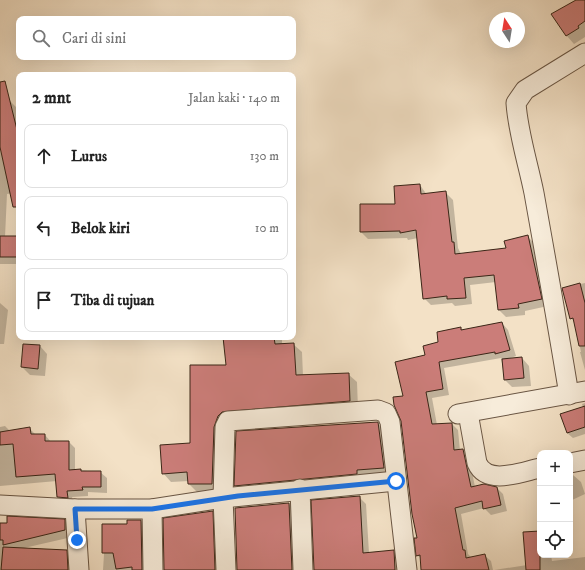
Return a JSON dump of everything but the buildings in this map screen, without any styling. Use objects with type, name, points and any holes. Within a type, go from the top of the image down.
[{"type":"street","points":[[537,468],[492,476],[480,469],[463,414],[577,393],[551,285],[530,174],[519,131],[516,103],[524,90],[585,53]]},
{"type":"street","points":[[226,570],[223,498],[225,427],[228,421],[233,419],[384,411],[390,422],[407,570]]},
{"type":"street","points":[[573,462],[585,460]]},
{"type":"street","points":[[0,506],[75,509],[152,509],[223,498],[300,489],[396,481]]},
{"type":"street","points":[[300,489],[302,570]]},
{"type":"street","points":[[75,509],[79,570]]},
{"type":"street","points":[[152,509],[153,570]]},
{"type":"route","points":[[77,540],[75,509],[152,509],[238,496],[396,481]]}]
